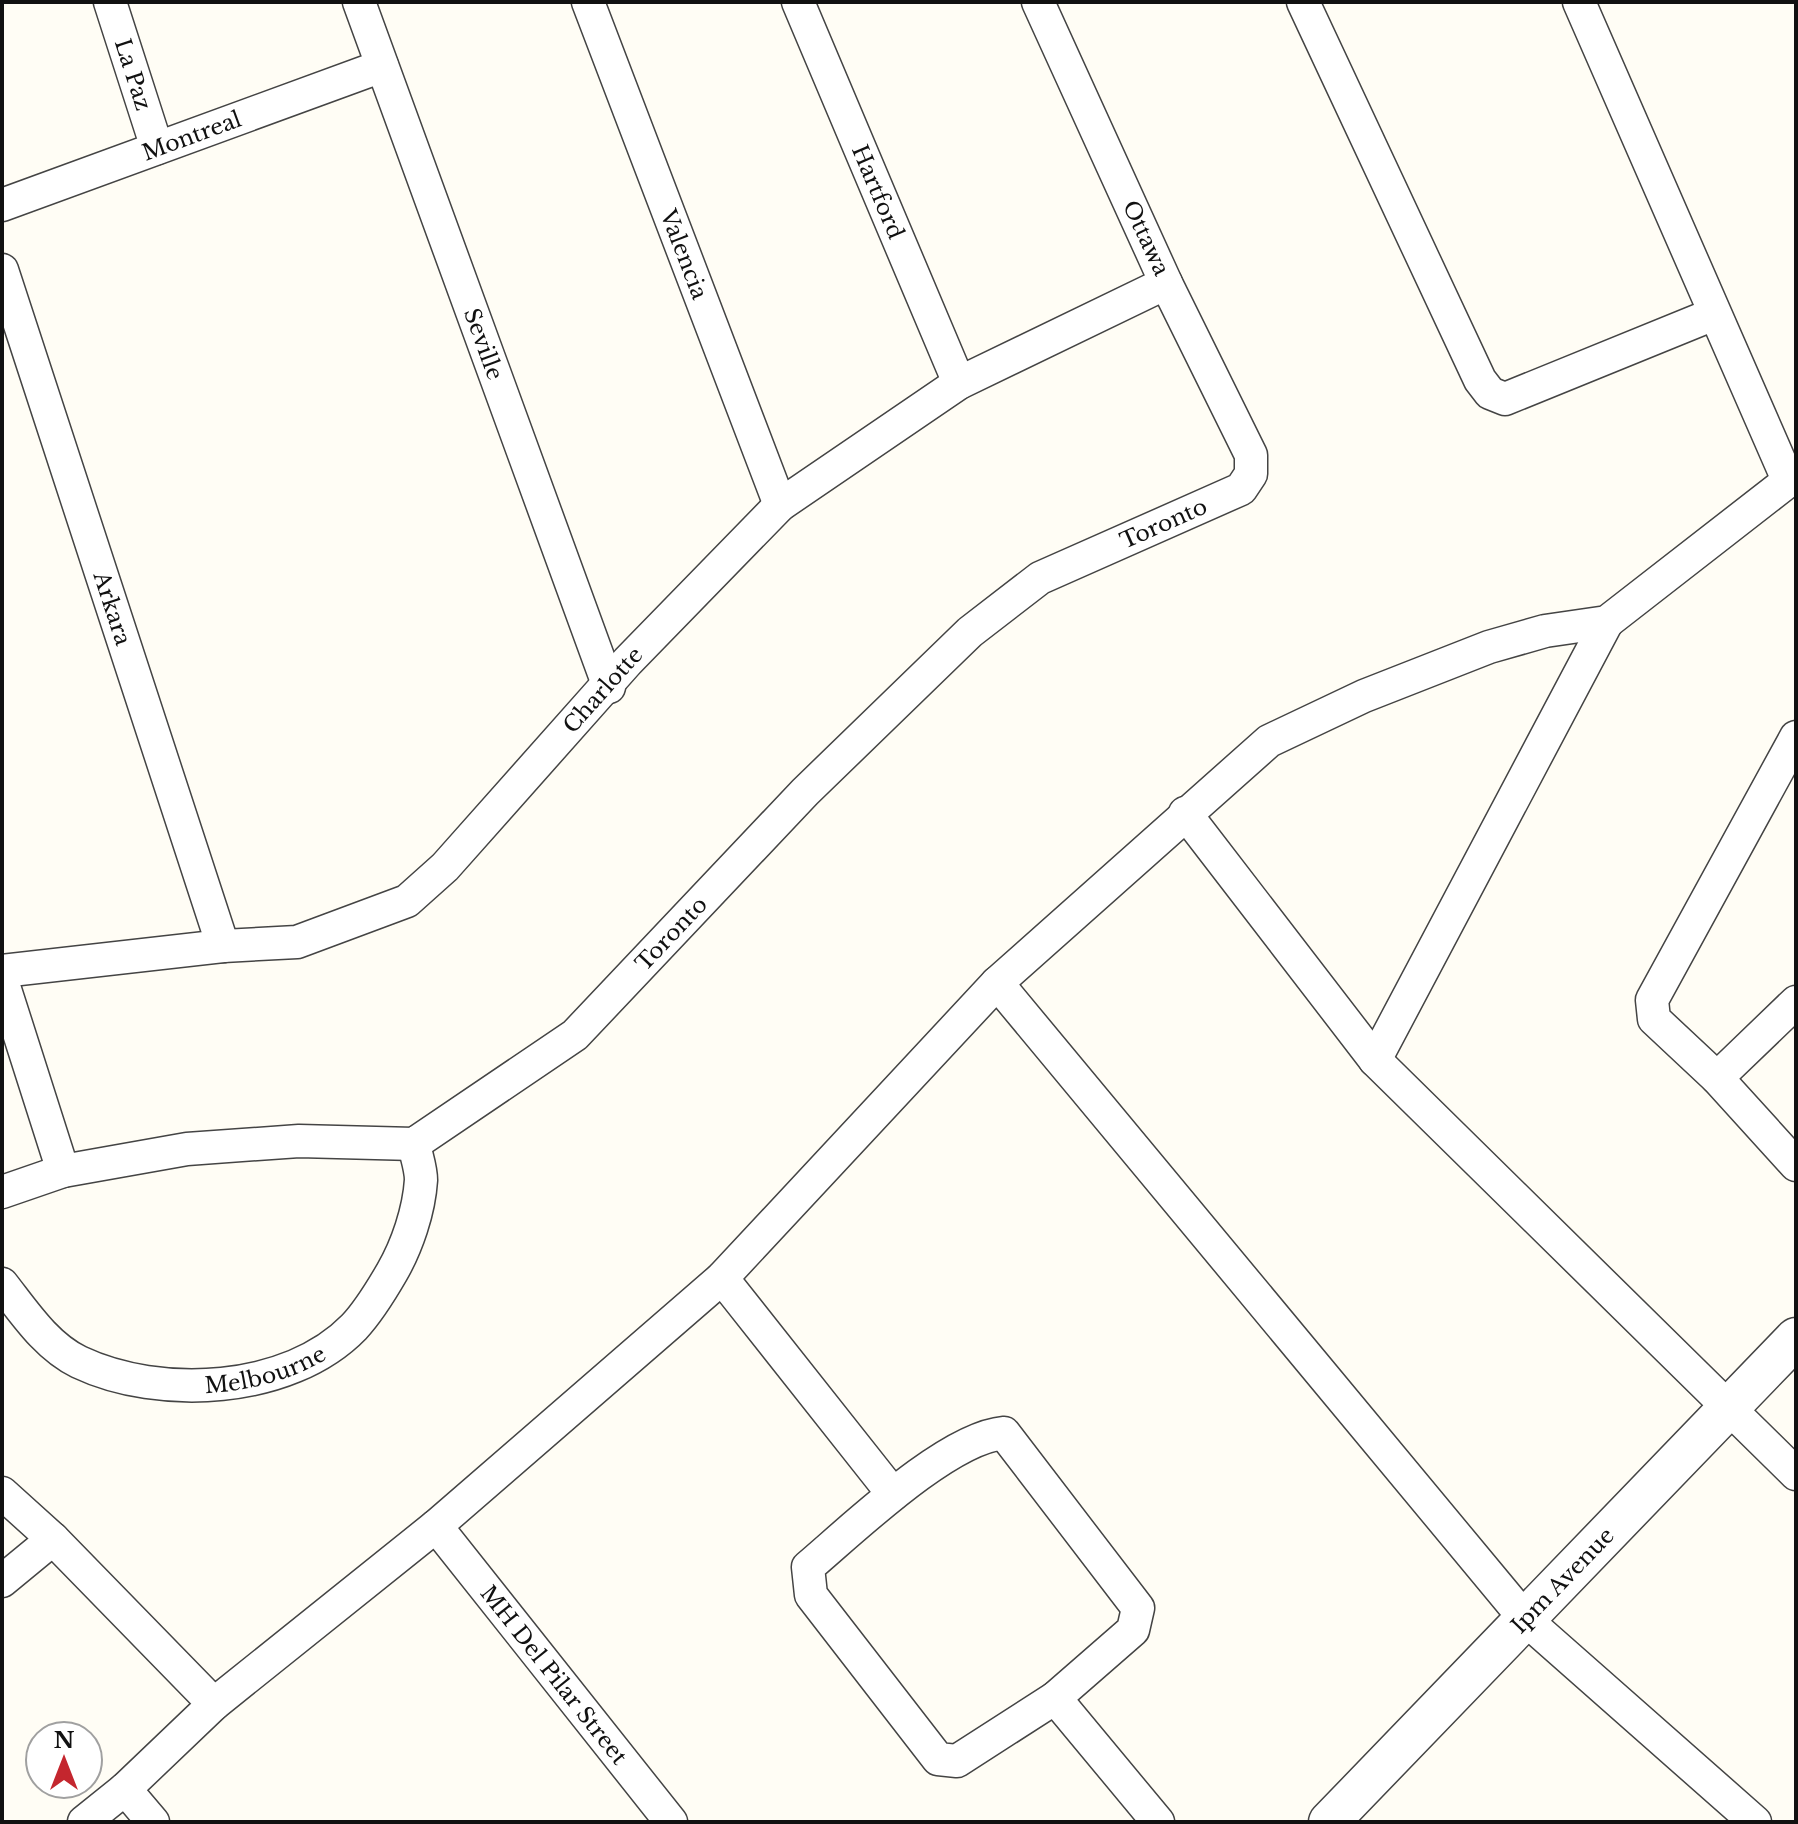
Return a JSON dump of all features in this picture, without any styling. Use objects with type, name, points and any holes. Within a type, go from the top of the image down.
[{"type":"street","name":"La Paz","points":[[110,2],[157,148]]},
{"type":"street","name":"Seville","points":[[359,2],[609,687]]},
{"type":"street","name":"Valencia","points":[[588,2],[780,505]]},
{"type":"street","name":"Hartford","points":[[798,2],[959,383]]},
{"type":"street","name":"Ottawa","points":[[1038,2],[1166,283],[1251,455],[1251,474]]},
{"type":"street","points":[[1303,2],[1480,380],[1490,393],[1505,399],[1714,314]]},
{"type":"street","points":[[1375,1060],[1607,622],[1792,477],[1714,314],[1579,2]]},
{"type":"street","name":"Montreal","points":[[2,205],[382,66]]},
{"type":"street","name":"Arkara","points":[[2,270],[223,946]]},
{"type":"street","name":"Charlotte","points":[[2,971],[223,946],[297,942],[407,901],[445,867],[609,687],[628,661],[780,505],[959,383],[1166,283]]},
{"type":"street","name":"Toronto","points":[[414,1144],[575,1035],[805,792],[970,632],[1040,578],[1241,489],[1251,474]]},
{"type":"street","points":[[84,1822],[125,1789],[214,1704],[436,1526],[722,1278],[997,983],[1269,741],[1364,696],[1489,647],[1545,631],[1607,622]]},
{"type":"street","points":[[1796,737],[1652,1000],[1654,1019],[1717,1078],[1796,1165]]},
{"type":"street","points":[[1185,813],[1375,1060],[1796,1474]]},
{"type":"street","points":[[2,980],[63,1171]]},
{"type":"street","points":[[997,983],[1526,1620],[1755,1822]]},
{"type":"street","points":[[1717,1078],[1796,1002]]},
{"type":"street","points":[[2,1192],[63,1171],[187,1149],[299,1141],[414,1144]]},
{"type":"street","name":"Melbourne","points":[[2,1284],[52,1344],[77,1361],[111,1374],[169,1386],[207,1387],[269,1375],[310,1358],[353,1328],[381,1291],[406,1247],[421,1179],[414,1144]]},
{"type":"street","points":[[722,1278],[893,1494]]},
{"type":"street","name":"Ipm Avenue","points":[[1329,1822],[1796,1338]]},
{"type":"street","points":[[1004,1433],[1138,1608],[1133,1630],[1055,1698],[957,1761],[938,1759],[811,1595],[808,1567],[893,1494],[982,1435],[1004,1433]]},
{"type":"street","points":[[2,1493],[53,1539],[214,1704]]},
{"type":"street","name":"MH Del Pilar Street","points":[[436,1526],[671,1822]]},
{"type":"street","points":[[2,1581],[53,1539]]},
{"type":"street","points":[[1055,1698],[1158,1822]]},
{"type":"street","points":[[125,1789],[153,1822]]}]
